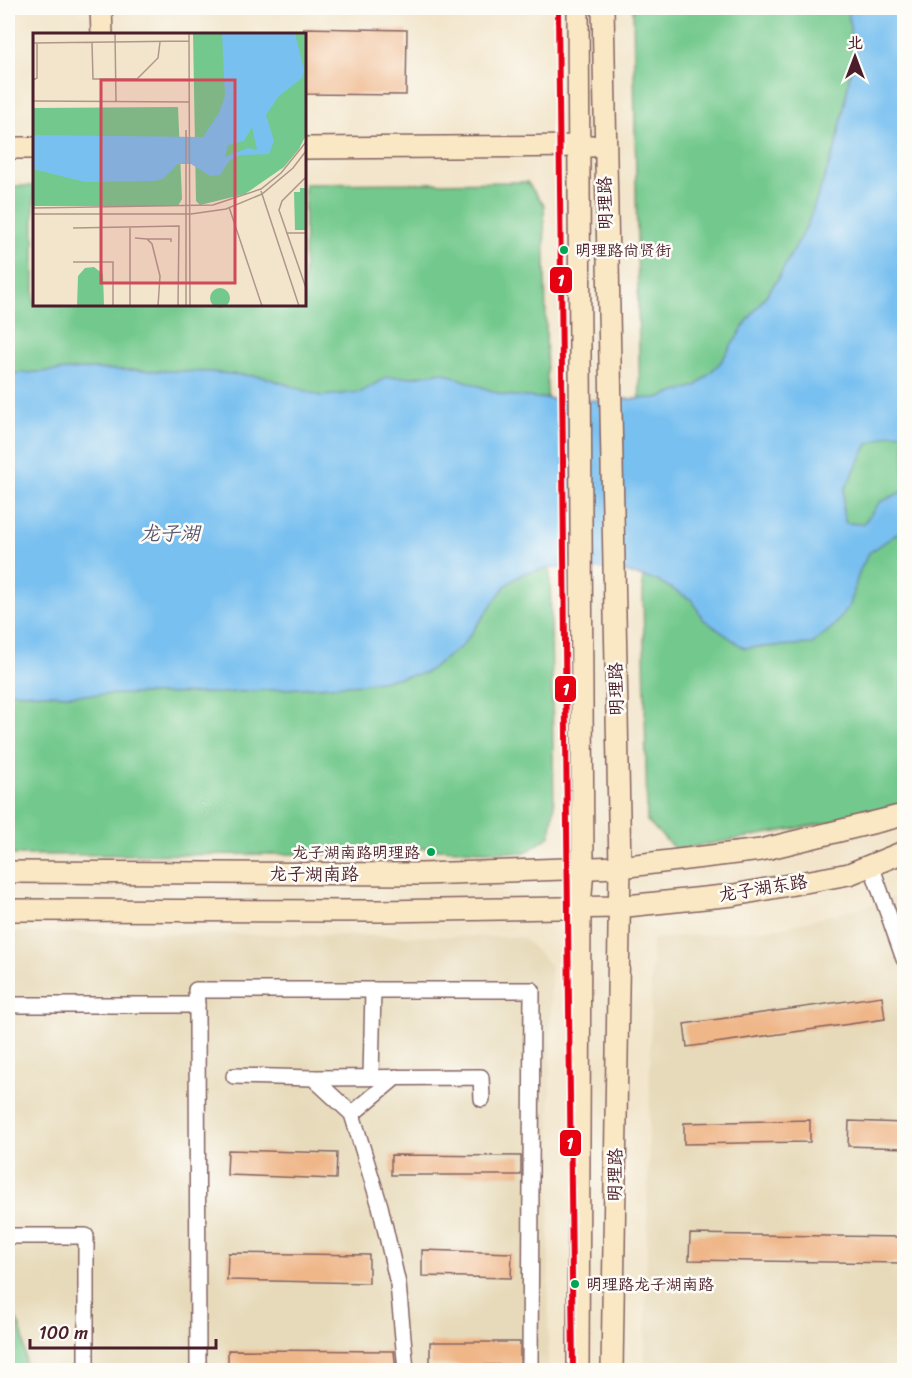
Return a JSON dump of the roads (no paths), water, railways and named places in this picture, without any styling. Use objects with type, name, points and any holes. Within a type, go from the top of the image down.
[{"type":"main road","points":[[101,8],[102,33]]},
{"type":"main road","name":"明理路","points":[[578,8],[583,868],[580,908],[578,1371]]},
{"type":"main road","name":"明理路","points":[[603,8],[620,867],[617,908],[612,1371]]},
{"type":"main road","points":[[306,148],[604,146]]},
{"type":"main road","points":[[8,148],[33,148]]},
{"type":"main road","points":[[620,867],[760,850],[904,815]]},
{"type":"main road","name":"龙子湖东路","points":[[617,908],[734,895],[849,873],[904,852]]},
{"type":"main road","name":"龙子湖南路","points":[[8,872],[422,874],[620,867]]},
{"type":"main road","name":"龙子湖南路","points":[[8,910],[617,908]]},
{"type":"street","points":[[871,865],[904,958]]},
{"type":"street","points":[[198,1371],[196,990],[532,990],[530,1371]]},
{"type":"street","points":[[371,1077],[373,990]]},
{"type":"street","points":[[8,1005],[197,1005]]},
{"type":"street","points":[[234,1076],[481,1077],[482,1100]]},
{"type":"street","points":[[352,1114],[396,1077]]},
{"type":"street","points":[[313,1078],[352,1114],[380,1206],[398,1284],[406,1371]]},
{"type":"street","points":[[8,1236],[86,1236],[86,1371]]},
{"type":"water","name":"龙子湖","points":[[848,8],[904,8],[904,433],[891,434],[868,444],[844,491],[843,514],[846,523],[863,524],[880,502],[904,491],[904,529],[869,553],[859,572],[850,605],[834,626],[812,644],[744,648],[703,619],[692,600],[658,581],[614,569],[553,568],[524,573],[506,585],[462,646],[425,673],[363,684],[222,693],[67,695],[8,692],[8,374],[85,369],[210,372],[264,377],[321,396],[361,392],[387,377],[412,377],[442,372],[503,395],[575,401],[657,398],[696,386],[720,363],[777,280],[807,225],[836,146],[844,108],[853,56]]},
{"type":"place","name":"明理路尚贤街","points":[[564,250]]},
{"type":"place","name":"龙子湖南路明理路","points":[[431,852]]},
{"type":"place","name":"明理路龙子湖南路","points":[[575,1284]]}]
